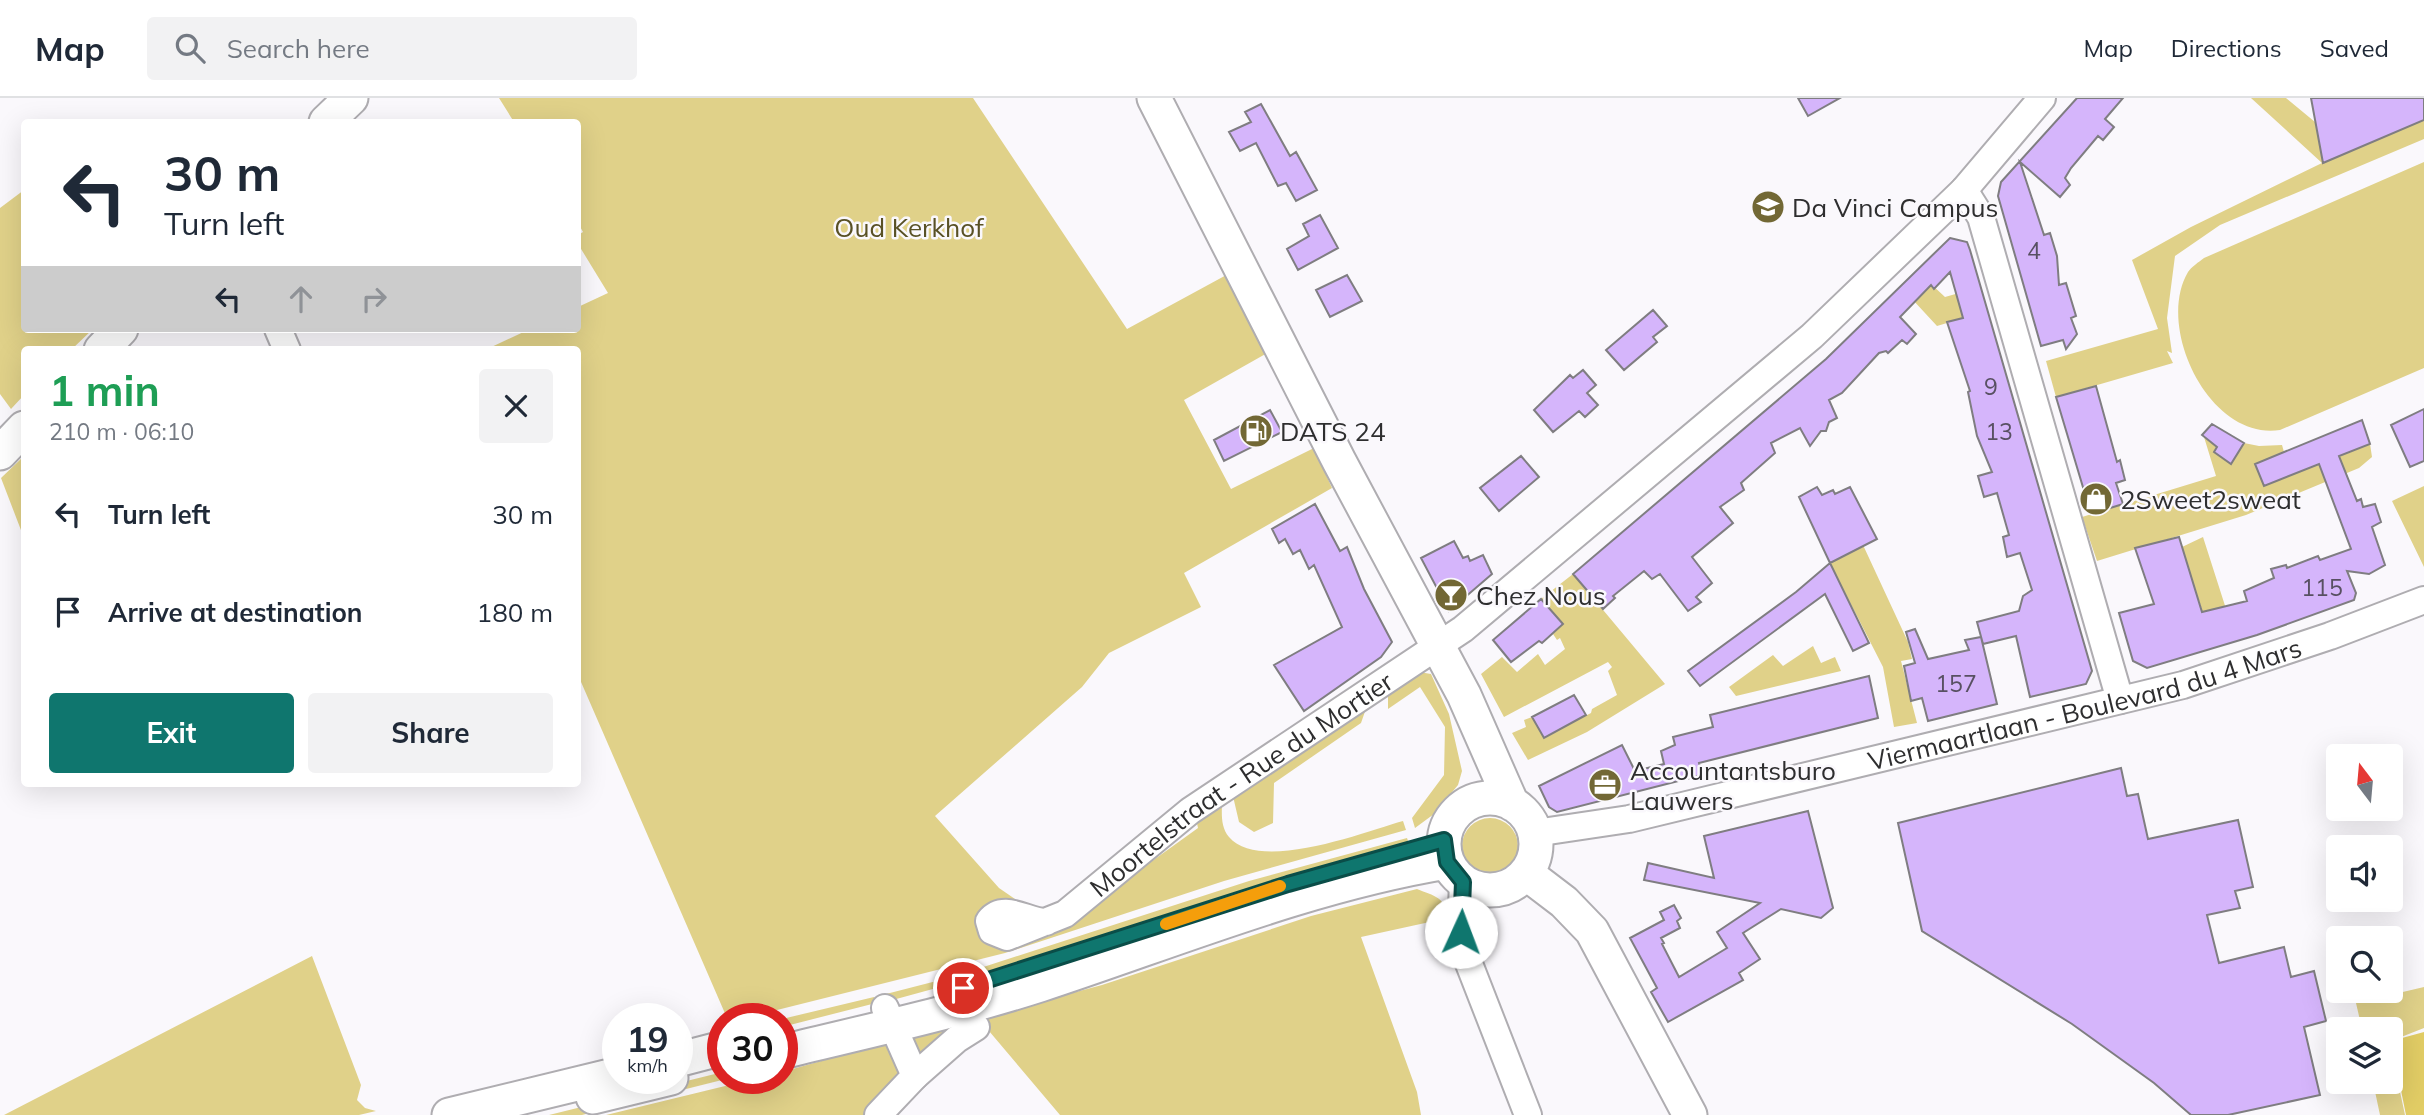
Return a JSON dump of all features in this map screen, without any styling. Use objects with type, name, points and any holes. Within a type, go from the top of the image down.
[{"type":"main road","points":[[330,119],[351,98]]},
{"type":"main road","points":[[1154,98],[1478,726],[1512,804],[1528,818],[1535,834],[1536,852],[1526,873],[1502,889],[1482,890],[1452,861],[1452,818],[1473,801],[1490,798],[1512,804]]},
{"type":"main road","points":[[105,346],[117,333]]},
{"type":"main road","points":[[0,453],[21,431]]},
{"type":"main road","points":[[1473,801],[1481,771],[1478,726]]},
{"type":"main road","points":[[798,1031],[889,1017],[1037,986],[1285,903],[1387,874],[1452,861]]},
{"type":"main road","points":[[1526,873],[1572,909],[1592,931],[1690,1115]]},
{"type":"main road","points":[[798,1047],[889,1017]]},
{"type":"main road","points":[[449,1115],[602,1078]]},
{"type":"main road","points":[[520,1115],[606,1094]]},
{"type":"street","name":"Moortelstraat - Rue du Mortier","points":[[1046,922],[1065,914],[1190,811],[1463,629],[1812,336],[1964,190],[2042,98]]},
{"type":"street","points":[[1964,190],[1981,217],[2120,700]]},
{"type":"street","name":"Viermaartlaan - Boulevard du 4 Mars","points":[[1535,834],[1629,818],[2183,685],[2266,658],[2424,600]]},
{"type":"street","points":[[1452,861],[1466,956],[1528,1115]]},
{"type":"street","points":[[889,1017],[900,1036],[915,1076]]},
{"type":"street","points":[[878,1115],[915,1076],[957,1039],[976,1027]]},
{"type":"green space","name":"Oud Kerkhof","points":[[499,98],[973,98],[1127,329],[1230,273],[1269,352],[1184,400],[1231,489],[1314,448],[1332,488],[1184,573],[1201,607],[1109,653],[1082,687],[935,816],[999,888],[1015,899],[998,904],[988,934],[1123,882],[1198,828],[1196,819],[1222,800],[1223,824],[1229,837],[1244,847],[1264,851],[1313,847],[1403,821],[1406,830],[1224,881],[1005,953],[798,1005],[720,1003],[581,682],[581,346],[494,346],[521,333],[581,333],[581,306],[608,293],[581,249],[581,119],[512,119]]},
{"type":"green space","points":[[2251,98],[2286,98],[2315,122],[2323,162],[2424,120],[2424,139],[2220,225],[2175,256],[2167,318],[2172,353],[2167,351],[2173,363],[2056,397],[2046,361],[2158,329],[2132,260],[2191,227],[2322,163]]},
{"type":"green space","points":[[2424,162],[2424,368],[2280,430],[2255,429],[2231,418],[2211,400],[2195,376],[2184,350],[2179,322],[2180,295],[2189,270],[2204,258]]},
{"type":"green space","points":[[21,192],[21,333],[89,333],[75,346],[21,346],[21,398],[11,409],[0,394],[0,208]]},
{"type":"green space","points":[[1917,271],[1945,297],[1980,287],[1987,311],[1937,326],[1900,286]]},
{"type":"green space","points":[[2204,437],[2217,447],[2214,452],[2231,463],[2244,443],[2259,446],[2282,445],[2284,452],[2255,464],[2264,486],[2370,444],[2372,457],[2359,468],[2246,515],[2097,561],[2082,517],[2216,476]]},
{"type":"green space","points":[[21,459],[21,530],[1,478]]},
{"type":"green space","points":[[2424,486],[2424,567],[2392,501]]},
{"type":"green space","points":[[2203,537],[2236,640],[2214,648],[2182,547]]},
{"type":"green space","points":[[1863,545],[1908,642],[1912,659],[1901,661],[1917,723],[1894,727],[1883,667],[1830,563]]},
{"type":"green space","points":[[1573,574],[1665,684],[1587,732],[1528,760],[1512,733],[1526,727],[1524,720],[1532,717],[1544,737],[1591,713],[1592,709],[1617,695],[1608,671],[1612,667],[1608,662],[1504,717],[1481,674],[1502,657],[1517,672],[1538,654],[1545,665],[1565,649],[1560,638],[1557,640],[1553,634],[1563,624],[1541,599]]},
{"type":"green space","points":[[1813,646],[1821,663],[1835,657],[1841,671],[1736,696],[1729,687],[1773,655],[1783,666]]},
{"type":"green space","points":[[1419,672],[1431,674],[1449,714],[1462,771],[1458,785],[1434,814],[1415,828],[1412,818],[1444,775],[1445,727],[1420,687],[1388,709],[1388,687]]},
{"type":"green space","points":[[1369,700],[1361,723],[1274,783],[1273,823],[1254,832],[1239,822],[1232,792]]},
{"type":"green space","points":[[1484,818],[1496,818],[1506,822],[1514,830],[1518,846],[1514,862],[1506,870],[1496,874],[1484,874],[1474,870],[1466,862],[1462,852],[1462,840],[1466,830],[1474,822]]},
{"type":"green space","points":[[1407,838],[1409,844],[1251,888],[977,978],[968,972],[1249,881]]},
{"type":"green space","points":[[1417,889],[1442,901],[1448,918],[1361,937],[1417,1092],[1421,1115],[1060,1115],[989,1031],[978,1023],[921,1053],[915,1047],[912,1036],[1102,985],[1311,916]]},
{"type":"green space","points":[[312,956],[361,1085],[357,1100],[365,1108],[376,1111],[359,1115],[4,1115]]},
{"type":"green space","points":[[956,976],[962,981],[889,1001],[886,994]]},
{"type":"green space","points":[[2424,987],[2424,1028],[2403,1036],[2403,1017],[2359,1017],[2356,1003],[2403,1003],[2403,992]]},
{"type":"green space","points":[[874,997],[876,1003],[798,1023],[798,1015]]},
{"type":"green space","points":[[885,1043],[898,1064],[898,1073],[890,1090],[867,1115],[606,1115],[707,1090],[707,1094],[798,1094],[798,1067]]},
{"type":"green space","points":[[707,1076],[707,1084],[693,1087],[693,1079]]},
{"type":"green space","points":[[634,1094],[666,1094],[582,1115],[549,1115]]},
{"type":"green space","points":[[2376,1094],[2400,1094],[2405,1115],[2380,1115]]},
{"type":"shaded area","points":[[2424,1032],[2424,1115],[2406,1115],[2402,1094],[2403,1038]]},
{"type":"building","points":[[1798,98],[1840,98],[1808,116]]},
{"type":"building","points":[[2077,98],[2123,98],[2105,119],[2114,127],[2103,140],[2098,136],[2071,168],[2065,178],[2070,185],[2060,197],[2020,162],[2044,235],[2050,233],[2057,256],[2059,285],[2066,283],[2076,316],[2071,318],[2077,334],[2066,349],[2063,340],[2041,346],[1998,196],[2001,182]]},
{"type":"building","points":[[2311,98],[2424,98],[2424,120],[2323,163]]},
{"type":"building","points":[[1261,104],[1290,156],[1296,152],[1317,190],[1296,201],[1286,183],[1278,186],[1256,143],[1240,151],[1229,132],[1251,122],[1245,112]]},
{"type":"building","points":[[1320,215],[1338,248],[1298,270],[1287,249],[1309,236],[1303,224]]},
{"type":"building","points":[[1950,238],[1967,242],[1970,250],[2092,671],[2086,684],[2030,697],[2016,636],[1983,644],[1977,622],[2019,611],[2023,596],[2032,590],[2020,553],[2007,557],[2003,537],[2009,535],[1997,493],[1984,497],[1978,476],[1992,472],[1977,436],[1968,392],[1970,391],[1947,322],[1963,318],[1950,272],[1934,289],[1931,285],[1900,317],[1916,334],[1907,344],[1902,340],[1888,353],[1879,353],[1842,393],[1829,400],[1837,418],[1829,422],[1826,431],[1821,431],[1810,446],[1800,428],[1771,443],[1775,453],[1741,483],[1744,490],[1720,507],[1733,523],[1692,557],[1712,583],[1696,597],[1701,602],[1688,611],[1660,574],[1652,579],[1644,571],[1613,596],[1615,598],[1603,609],[1573,574],[1826,359]]},
{"type":"building","points":[[1347,275],[1362,301],[1330,317],[1316,290]]},
{"type":"building","points":[[1653,310],[1667,326],[1653,337],[1657,342],[1624,370],[1606,350]]},
{"type":"building","points":[[1583,370],[1596,385],[1587,393],[1598,405],[1585,417],[1579,411],[1553,432],[1534,410],[1570,375],[1573,378]]},
{"type":"building","points":[[2096,386],[2117,462],[2120,460],[2125,480],[2116,483],[2123,504],[2091,514],[2056,397]]},
{"type":"building","points":[[2424,409],[2424,461],[2410,467],[2391,425]]},
{"type":"building","points":[[1270,410],[1282,432],[1224,461],[1214,440]]},
{"type":"building","points":[[2362,420],[2370,444],[2339,456],[2357,501],[2361,499],[2363,507],[2375,504],[2381,522],[2372,527],[2385,565],[2369,574],[2347,571],[2356,593],[2354,600],[2257,635],[2147,668],[2133,661],[2119,613],[2154,604],[2135,548],[2179,537],[2202,612],[2247,601],[2244,591],[2274,578],[2271,569],[2286,565],[2287,568],[2318,556],[2320,560],[2351,549],[2319,464],[2264,486],[2255,464]]},
{"type":"building","points":[[2212,424],[2244,443],[2231,464],[2214,452],[2217,447],[2202,435]]},
{"type":"building","points":[[1521,456],[1539,477],[1499,511],[1480,488]]},
{"type":"building","points":[[1817,487],[1822,495],[1833,490],[1835,494],[1850,487],[1877,539],[1830,563],[1799,497]]},
{"type":"building","points":[[1315,504],[1340,551],[1347,547],[1364,589],[1392,642],[1381,657],[1304,711],[1274,665],[1342,627],[1314,565],[1309,569],[1300,550],[1293,554],[1285,539],[1279,543],[1272,529]]},
{"type":"building","points":[[1454,541],[1463,558],[1468,556],[1470,561],[1483,555],[1492,574],[1449,611],[1421,558]]},
{"type":"building","points":[[1830,563],[1869,643],[1853,651],[1825,594],[1700,686],[1688,671],[1796,592]]},
{"type":"building","points":[[1541,599],[1563,624],[1542,643],[1539,641],[1511,662],[1493,640]]},
{"type":"building","points":[[1915,629],[1928,659],[1969,650],[1965,640],[1981,637],[1997,704],[1928,721],[1922,698],[1911,701],[1904,666],[1915,663],[1906,632]]},
{"type":"building","points":[[1869,676],[1878,718],[1699,763],[1702,775],[1557,812],[1549,807],[1539,786],[1622,745],[1635,771],[1664,764],[1661,751],[1675,745],[1673,737],[1713,727],[1710,715]]},
{"type":"building","points":[[1574,695],[1586,715],[1544,738],[1532,717]]},
{"type":"building","points":[[2121,768],[2127,796],[2138,794],[2148,839],[2238,820],[2253,887],[2235,891],[2240,908],[2207,915],[2219,963],[2284,947],[2291,977],[2314,971],[2326,1021],[2304,1027],[2320,1095],[2228,1115],[2191,1115],[2154,1083],[2072,1024],[1922,931],[1898,823]]},
{"type":"building","points":[[1808,811],[1833,908],[1821,918],[1781,909],[1743,933],[1760,959],[1739,973],[1743,980],[1668,1022],[1651,992],[1657,988],[1630,938],[1664,920],[1660,912],[1674,905],[1681,918],[1677,921],[1680,928],[1661,938],[1679,977],[1727,948],[1717,932],[1760,903],[1644,880],[1648,863],[1714,878],[1704,836]]},
{"type":"slow traffic","points":[[1166,924],[1280,886]]},
{"type":"place","name":"Da Vinci Campus","points":[[1768,207]]},
{"type":"place","name":"DATS 24","points":[[1256,431]]},
{"type":"place","name":"2Sweet2sweat","points":[[2096,499]]},
{"type":"place","name":"Chez Nous","points":[[1451,595]]},
{"type":"place","name":"Accountantsburo Lauwers","points":[[1605,785]]},
{"type":"route","points":[[963,988],[1042,965],[1288,884],[1422,844],[1444,840],[1447,862],[1463,882],[1461,932]]}]
